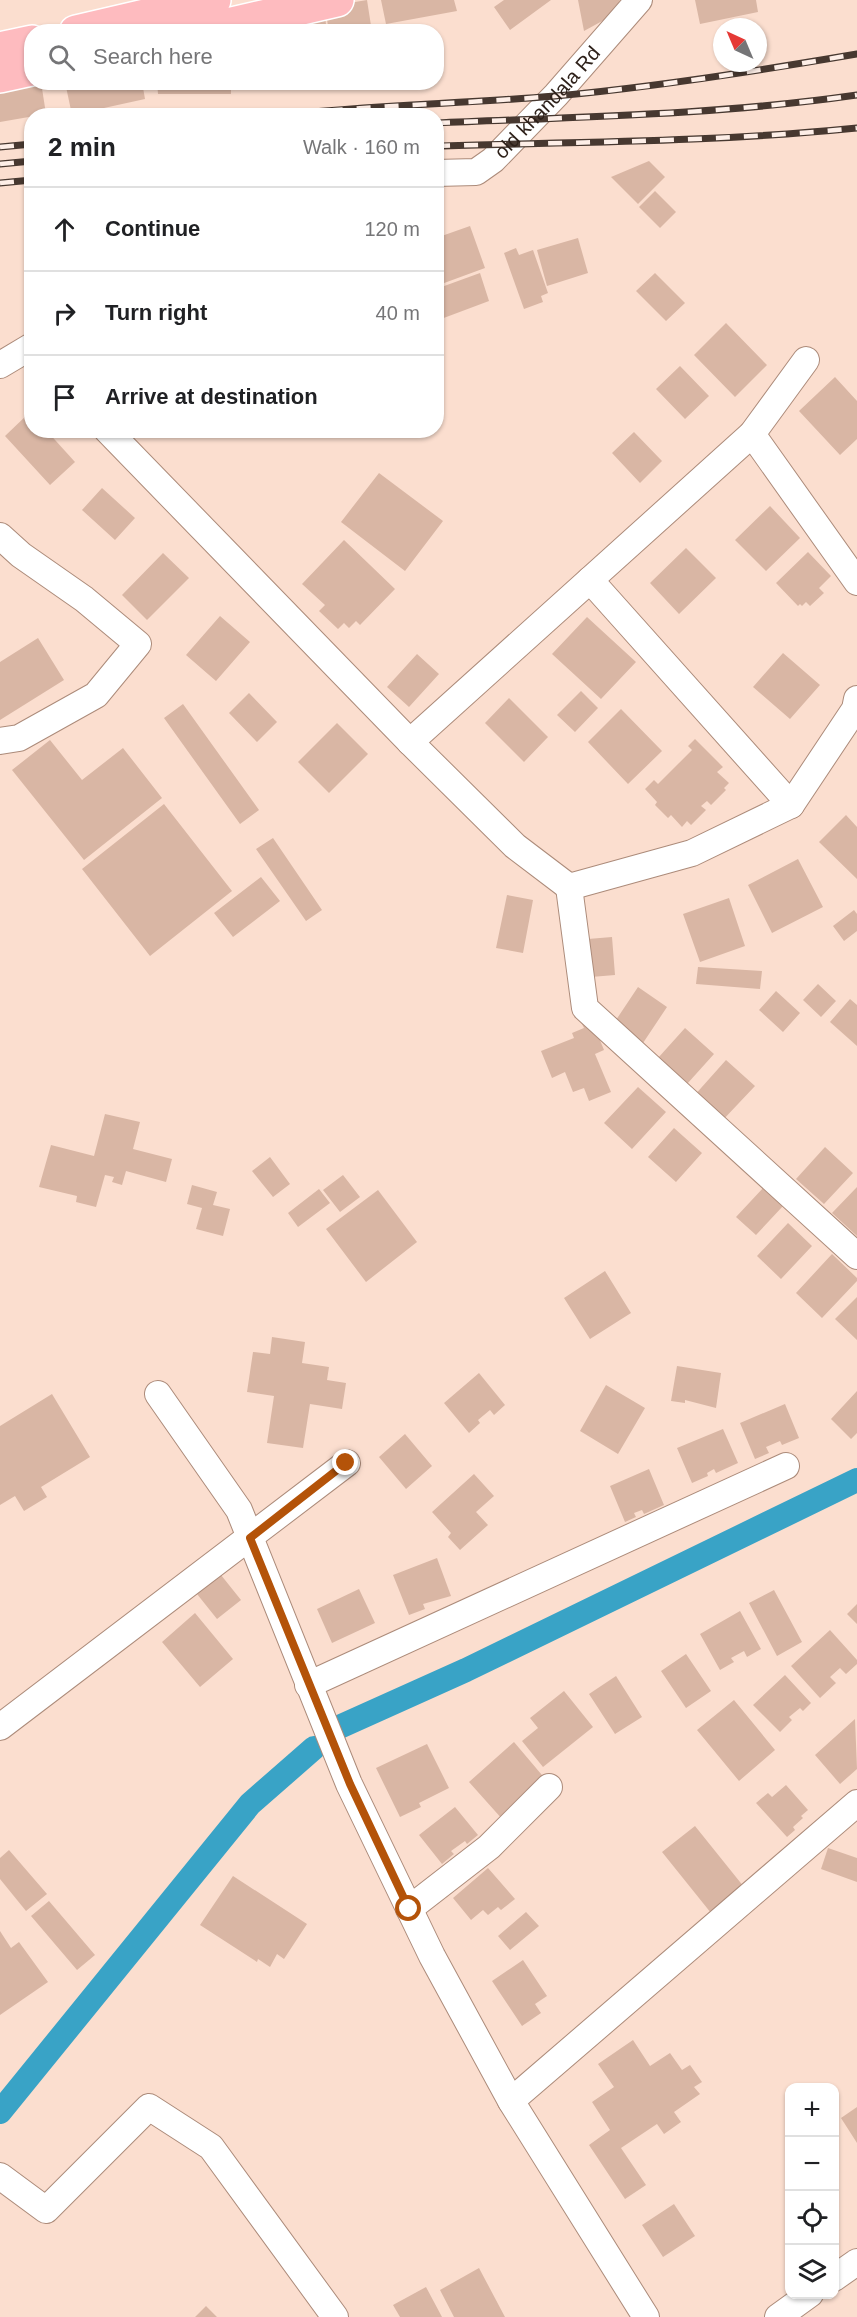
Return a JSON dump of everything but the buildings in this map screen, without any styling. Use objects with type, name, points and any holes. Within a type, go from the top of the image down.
[{"type":"highway","points":[[110,24],[214,0]]},
{"type":"highway","points":[[232,24],[337,0]]},
{"type":"highway","points":[[0,49],[24,44]]},
{"type":"highway","points":[[0,76],[24,71]]},
{"type":"street","name":"old khandala Rd","points":[[444,173],[476,172],[493,160],[556,96],[639,0]]},
{"type":"street","points":[[0,365],[24,352]]},
{"type":"street","points":[[410,742],[752,434],[806,360]]},
{"type":"street","points":[[752,434],[857,582]]},
{"type":"street","points":[[115,438],[410,742],[515,846],[569,887],[585,1008],[857,1256]]},
{"type":"street","points":[[0,536],[21,555],[84,599],[138,644],[96,695],[19,738],[0,741]]},
{"type":"street","points":[[590,580],[791,805]]},
{"type":"street","points":[[569,887],[692,853],[791,805],[855,709],[857,699]]},
{"type":"street","points":[[158,1394],[238,1510],[350,1784],[432,1956],[512,2102],[646,2317]]},
{"type":"street","points":[[0,1726],[346,1463]]},
{"type":"street","points":[[308,1685],[786,1466]]},
{"type":"street","points":[[409,1909],[489,1847],[549,1787]]},
{"type":"street","points":[[512,2102],[857,1803]]},
{"type":"street","points":[[0,2176],[46,2210],[148,2108],[211,2147],[335,2317]]},
{"type":"street","points":[[839,2275],[857,2262]]},
{"type":"street","points":[[778,2317],[804,2299]]},
{"type":"waterway","points":[[337,1728],[466,1670],[857,1480]]},
{"type":"waterway","points":[[0,2112],[250,1804],[314,1748]]},
{"type":"railway","points":[[362,108],[520,99],[631,88],[857,54]]},
{"type":"railway","points":[[444,123],[700,111],[857,95]]},
{"type":"railway","points":[[444,146],[699,139],[857,128]]},
{"type":"railway","points":[[0,147],[24,145]]},
{"type":"railway","points":[[0,164],[24,162]]},
{"type":"railway","points":[[0,183],[24,181]]},
{"type":"route","points":[[346,1463],[250,1538],[350,1784],[409,1909]]}]
